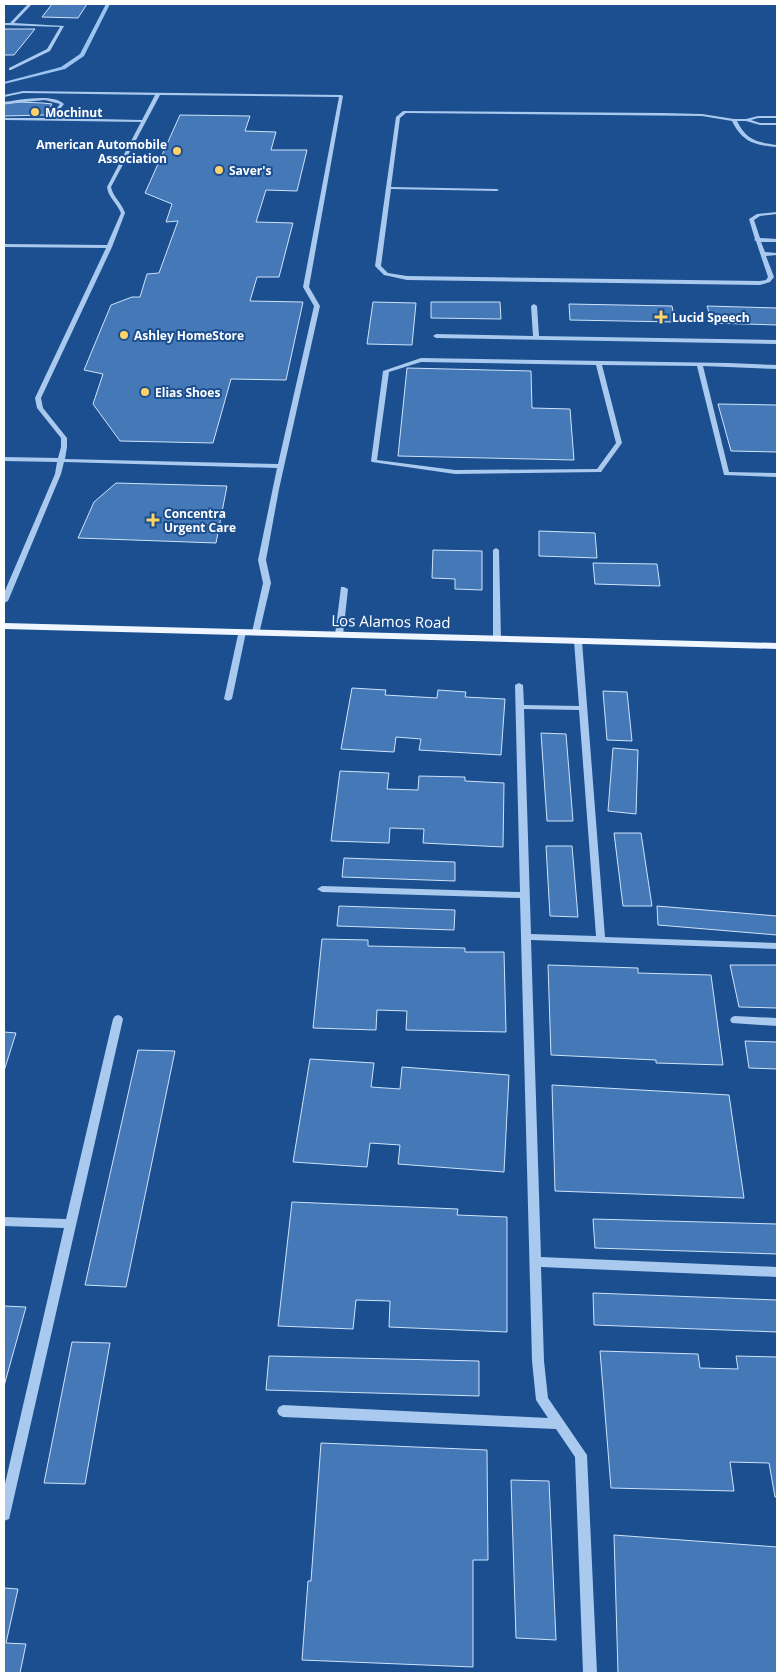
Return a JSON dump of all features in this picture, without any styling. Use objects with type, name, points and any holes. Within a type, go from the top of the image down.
[{"type":"main road","name":"Los Alamos Road","points":[[4,626],[777,646]]},
{"type":"street","points":[[10,24],[30,4]]},
{"type":"street","points":[[4,24],[62,26],[50,50],[10,69]]},
{"type":"street","points":[[4,96],[23,92],[341,96],[306,287],[317,306],[262,560],[267,583],[256,632]]},
{"type":"street","points":[[4,601],[58,474],[61,461],[64,438],[40,408],[38,398],[123,213],[110,193],[109,187],[142,121],[158,94]]},
{"type":"street","points":[[4,102],[45,100],[60,102],[62,104],[50,120]]},
{"type":"street","points":[[777,117],[734,120],[663,114],[405,112],[398,118],[378,266],[381,271],[394,276],[750,284],[768,281],[770,277],[751,219],[759,215],[777,213]]},
{"type":"street","points":[[4,119],[142,121]]},
{"type":"street","points":[[734,120],[743,136],[748,140],[777,146]]},
{"type":"street","points":[[746,120],[760,124],[777,124]]},
{"type":"street","points":[[389,188],[497,190]]},
{"type":"street","points":[[757,240],[777,240]]},
{"type":"street","points":[[4,245],[109,247]]},
{"type":"street","points":[[762,254],[777,254]]},
{"type":"street","points":[[534,306],[536,338]]},
{"type":"street","points":[[436,336],[777,342]]},
{"type":"street","points":[[599,363],[619,443],[599,471],[455,472],[374,461],[386,371],[421,360],[700,364],[777,367]]},
{"type":"street","points":[[700,364],[726,474],[777,475]]},
{"type":"street","points":[[4,459],[281,466]]},
{"type":"street","points":[[496,550],[498,639]]},
{"type":"street","points":[[339,635],[344,589]]},
{"type":"street","points":[[228,699],[242,632]]},
{"type":"street","points":[[578,641],[602,940]]},
{"type":"street","points":[[519,685],[538,1361],[542,1400],[582,1455],[590,1673]]},
{"type":"street","points":[[520,707],[583,708]]},
{"type":"street","points":[[322,889],[525,895]]},
{"type":"street","points":[[526,937],[777,946]]},
{"type":"street","points":[[4,1515],[118,1019]]},
{"type":"street","points":[[735,1020],[777,1022]]},
{"type":"street","points":[[4,1222],[71,1224]]},
{"type":"street","points":[[536,1262],[777,1272]]},
{"type":"street","points":[[284,1411],[560,1424]]},
{"type":"building","points":[[52,4],[87,4],[78,18],[42,17]]},
{"type":"building","points":[[4,29],[35,29],[14,55],[4,55]]},
{"type":"building","points":[[20,102],[52,104],[45,115],[4,116],[4,104]]},
{"type":"building","points":[[180,115],[250,116],[245,131],[276,132],[271,150],[307,150],[297,191],[266,190],[256,222],[293,223],[279,277],[257,277],[250,301],[303,302],[286,380],[231,379],[213,443],[120,441],[93,404],[103,374],[84,370],[111,305],[132,297],[140,297],[147,274],[159,273],[178,221],[166,222],[172,204],[145,193]]},
{"type":"building","points":[[373,302],[416,303],[412,345],[367,344]]},
{"type":"building","points":[[431,302],[500,302],[501,319],[431,318]]},
{"type":"building","points":[[569,304],[672,306],[675,322],[570,320]]},
{"type":"building","points":[[707,306],[777,308],[777,325],[712,323]]},
{"type":"building","points":[[407,368],[531,371],[532,408],[570,409],[574,460],[398,456]]},
{"type":"building","points":[[718,404],[777,405],[777,452],[731,451]]},
{"type":"building","name":"Concentra Urgent Care","points":[[116,483],[227,486],[216,543],[78,538],[94,502]]},
{"type":"building","points":[[539,531],[595,533],[597,558],[539,556]]},
{"type":"building","points":[[433,550],[482,551],[482,590],[455,589],[455,579],[432,578]]},
{"type":"building","points":[[593,563],[657,564],[660,586],[595,584]]},
{"type":"building","points":[[352,688],[386,690],[385,695],[437,698],[438,690],[466,692],[465,697],[505,699],[501,755],[419,750],[421,739],[396,737],[394,752],[341,749]]},
{"type":"building","points":[[603,691],[627,692],[632,741],[607,740]]},
{"type":"building","points":[[541,733],[566,734],[573,821],[547,821]]},
{"type":"building","points":[[613,748],[638,750],[636,814],[608,811]]},
{"type":"building","points":[[340,771],[389,773],[387,789],[418,790],[419,776],[465,777],[465,781],[504,783],[503,847],[423,843],[424,829],[390,828],[389,843],[331,841]]},
{"type":"building","points":[[614,833],[641,833],[652,906],[623,906]]},
{"type":"building","points":[[546,846],[572,846],[578,917],[550,916]]},
{"type":"building","points":[[344,858],[455,862],[455,881],[342,877]]},
{"type":"building","points":[[339,906],[455,910],[454,930],[337,926]]},
{"type":"building","points":[[657,906],[777,916],[777,935],[658,925]]},
{"type":"building","points":[[322,939],[368,940],[368,946],[465,948],[465,952],[504,952],[506,1032],[406,1030],[407,1011],[377,1010],[376,1030],[313,1028]]},
{"type":"building","points":[[548,965],[638,968],[638,973],[711,975],[723,1065],[656,1063],[656,1060],[551,1055]]},
{"type":"building","points":[[730,965],[777,965],[777,1008],[739,1007]]},
{"type":"building","points":[[4,1032],[16,1033],[4,1071]]},
{"type":"building","points":[[745,1041],[777,1042],[777,1069],[749,1068]]},
{"type":"building","points":[[138,1050],[175,1051],[126,1287],[85,1285]]},
{"type":"building","points":[[310,1059],[374,1063],[371,1087],[400,1089],[402,1067],[509,1075],[504,1172],[398,1164],[400,1145],[370,1143],[367,1167],[293,1162]]},
{"type":"building","points":[[552,1085],[729,1095],[744,1198],[555,1191]]},
{"type":"building","points":[[292,1202],[458,1209],[457,1215],[507,1217],[507,1332],[389,1327],[390,1301],[356,1300],[353,1329],[278,1326]]},
{"type":"building","points":[[593,1219],[777,1224],[777,1254],[595,1248]]},
{"type":"building","points":[[593,1293],[777,1300],[777,1332],[594,1325]]},
{"type":"building","points":[[4,1306],[26,1307],[4,1386]]},
{"type":"building","points":[[72,1342],[110,1343],[85,1484],[44,1483]]},
{"type":"building","points":[[600,1351],[698,1354],[700,1368],[738,1369],[736,1356],[777,1357],[777,1497],[775,1497],[769,1463],[730,1462],[734,1491],[611,1488]]},
{"type":"building","points":[[269,1356],[479,1361],[479,1396],[266,1390]]},
{"type":"building","points":[[321,1443],[487,1450],[488,1560],[473,1560],[473,1667],[302,1660],[308,1581],[311,1581]]},
{"type":"building","points":[[511,1480],[549,1481],[556,1640],[516,1638]]},
{"type":"building","points":[[614,1535],[777,1547],[777,1673],[618,1673]]},
{"type":"building","points":[[4,1588],[18,1589],[6,1643],[26,1644],[20,1673],[4,1673]]},
{"type":"waterway","points":[[4,83],[63,68],[82,55],[108,4]]},
{"type":"place","name":"Mochinut","points":[[35,112]]},
{"type":"place","name":"American Automobile Association","points":[[177,151]]},
{"type":"place","name":"Saver's","points":[[219,170]]},
{"type":"place","name":"Lucid Speech","points":[[661,317]]},
{"type":"place","name":"Ashley HomeStore","points":[[124,335]]},
{"type":"place","name":"Elias Shoes","points":[[145,392]]},
{"type":"place","name":"Concentra Urgent Care","points":[[153,520]]}]
